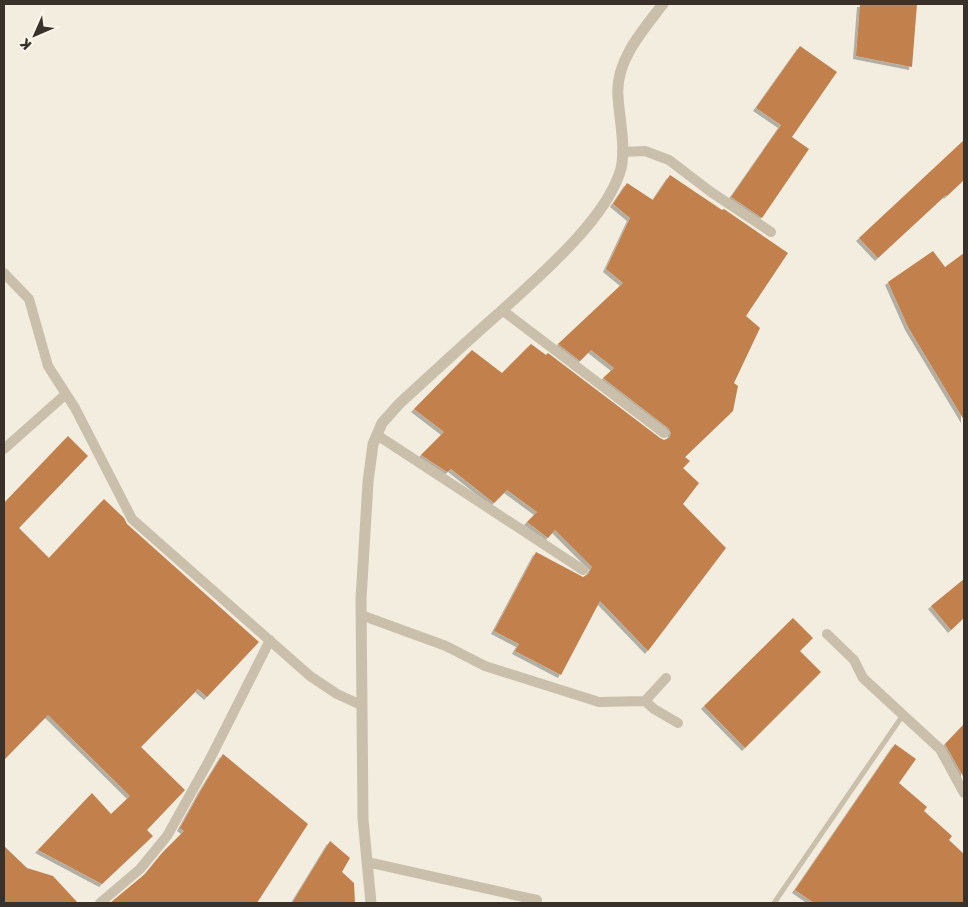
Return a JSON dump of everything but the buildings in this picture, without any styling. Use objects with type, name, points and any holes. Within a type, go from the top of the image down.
[{"type":"street","points":[[371,903],[363,819],[361,615],[368,482],[373,444],[382,423],[400,403],[502,310],[583,231],[604,205],[620,171],[623,139],[618,94],[620,70],[633,44],[663,4]]},
{"type":"street","points":[[622,152],[645,152],[669,160],[771,232]]},
{"type":"street","points":[[4,273],[29,299],[48,366],[66,394],[117,487],[132,519],[310,676],[337,694],[361,705]]},
{"type":"street","points":[[502,310],[664,433]]},
{"type":"street","points":[[4,449],[66,394]]},
{"type":"street","points":[[377,435],[583,570]]},
{"type":"street","points":[[361,615],[446,646],[486,666],[599,702],[645,701],[654,709],[678,723]]},
{"type":"street","points":[[827,634],[854,660],[863,678],[940,749],[964,793]]},
{"type":"street","points":[[100,903],[140,869],[167,836],[210,760],[270,640]]},
{"type":"street","points":[[645,701],[666,678]]},
{"type":"street","points":[[367,862],[537,900]]},
{"type":"lane","points":[[774,903],[903,715]]}]
